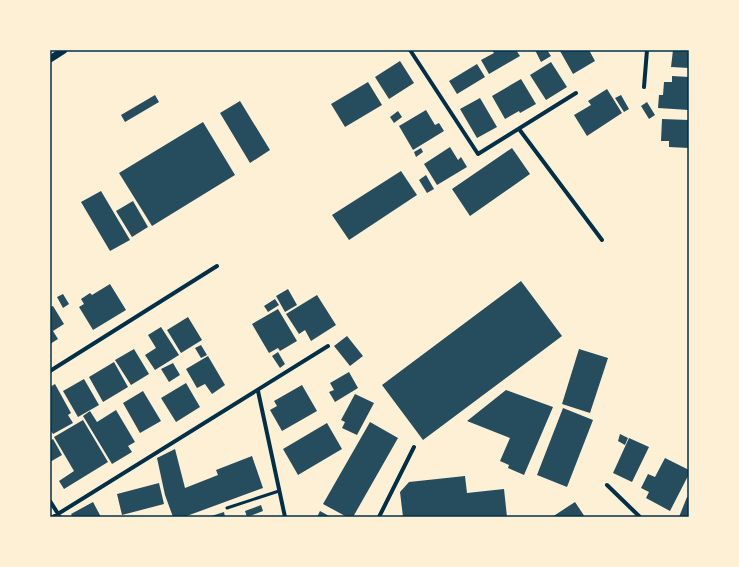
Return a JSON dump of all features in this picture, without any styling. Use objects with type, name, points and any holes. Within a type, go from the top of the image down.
[{"type":"street","points":[[50,59],[64,50]]},
{"type":"street","points":[[410,50],[478,154],[576,93]]},
{"type":"street","points":[[644,87],[647,50]]},
{"type":"street","points":[[519,129],[602,240]]},
{"type":"street","points":[[50,371],[217,266]]},
{"type":"street","points":[[53,517],[59,515],[328,346]]},
{"type":"street","points":[[258,391],[285,517]]},
{"type":"street","points":[[379,517],[414,447]]},
{"type":"street","points":[[607,485],[640,517]]},
{"type":"street","points":[[50,501],[59,515]]},
{"type":"lane","points":[[227,508],[279,491]]},
{"type":"building","points":[[492,50],[516,50],[520,56],[489,74],[481,60],[494,53]]},
{"type":"building","points":[[535,50],[547,50],[551,56],[541,62]]},
{"type":"building","points":[[589,50],[595,61],[573,74],[560,51]]},
{"type":"building","points":[[673,50],[689,50],[689,68],[671,67]]},
{"type":"building","points":[[400,61],[414,83],[389,99],[375,77]]},
{"type":"building","points":[[551,62],[567,87],[546,100],[530,75]]},
{"type":"building","points":[[477,64],[485,77],[457,94],[449,81]]},
{"type":"building","points":[[672,76],[689,77],[689,110],[658,108],[659,95],[663,95],[664,82],[672,82]]},
{"type":"building","points":[[521,79],[536,104],[505,119],[492,96]]},
{"type":"building","points":[[368,82],[382,105],[345,127],[331,104]]},
{"type":"building","points":[[607,89],[622,113],[587,136],[574,115],[591,105],[588,101]]},
{"type":"building","points":[[155,95],[159,102],[125,122],[121,115]]},
{"type":"building","points":[[621,95],[629,109],[624,112],[615,98]]},
{"type":"building","points":[[480,98],[497,127],[477,138],[460,109]]},
{"type":"building","points":[[240,101],[270,150],[250,163],[220,113]]},
{"type":"building","points":[[647,102],[655,115],[649,119],[641,106]]},
{"type":"building","points":[[426,110],[435,125],[439,123],[444,131],[413,150],[399,126]]},
{"type":"building","points":[[398,111],[402,117],[394,123],[390,117]]},
{"type":"building","points":[[662,119],[689,120],[689,148],[669,147],[669,141],[661,141]]},
{"type":"building","points":[[203,122],[235,175],[152,226],[119,173]]},
{"type":"building","points":[[450,147],[458,160],[461,157],[467,167],[437,185],[424,164]]},
{"type":"building","points":[[421,148],[423,152],[416,157],[414,152]]},
{"type":"building","points":[[512,148],[530,174],[470,216],[452,189]]},
{"type":"building","points":[[401,171],[417,195],[349,240],[332,215]]},
{"type":"building","points":[[426,175],[434,189],[427,193],[419,180]]},
{"type":"building","points":[[101,191],[130,240],[110,251],[81,202]]},
{"type":"building","points":[[133,201],[148,227],[132,237],[116,211]]},
{"type":"building","points":[[521,281],[562,336],[423,440],[382,385]]},
{"type":"building","points":[[110,284],[126,310],[93,330],[79,307],[84,304],[81,299],[90,293],[92,295]]},
{"type":"building","points":[[288,289],[297,305],[285,312],[276,296]]},
{"type":"building","points":[[63,294],[69,304],[63,308],[57,297]]},
{"type":"building","points":[[317,295],[336,325],[311,341],[305,330],[299,334],[286,314]]},
{"type":"building","points":[[275,299],[279,305],[268,312],[264,306]]},
{"type":"building","points":[[53,306],[64,324],[53,331],[58,339],[50,344],[50,307]]},
{"type":"building","points":[[278,309],[297,341],[280,351],[278,348],[269,353],[252,324]]},
{"type":"building","points":[[188,317],[202,340],[181,353],[167,330]]},
{"type":"building","points":[[161,327],[179,355],[155,370],[145,355],[156,348],[148,335]]},
{"type":"building","points":[[347,336],[363,356],[350,366],[334,346]]},
{"type":"building","points":[[201,345],[207,355],[201,358],[195,348]]},
{"type":"building","points":[[134,349],[149,374],[131,385],[115,360]]},
{"type":"building","points":[[579,349],[608,358],[590,413],[562,404]]},
{"type":"building","points":[[278,352],[285,364],[280,368],[272,356]]},
{"type":"building","points":[[208,356],[225,385],[212,394],[205,384],[197,388],[186,369]]},
{"type":"building","points":[[114,362],[128,387],[103,402],[89,377]]},
{"type":"building","points":[[173,363],[180,375],[169,382],[161,369]]},
{"type":"building","points":[[349,372],[358,388],[335,402],[329,392],[334,390],[330,383]]},
{"type":"building","points":[[84,379],[99,405],[78,417],[63,391]]},
{"type":"building","points":[[186,383],[200,407],[176,422],[161,398]]},
{"type":"building","points":[[55,384],[71,413],[68,415],[73,423],[53,434],[50,429],[50,387]]},
{"type":"building","points":[[302,385],[317,411],[282,431],[270,410],[277,406],[274,401]]},
{"type":"building","points":[[506,390],[553,407],[524,475],[508,468],[509,465],[500,461],[510,438],[467,421]]},
{"type":"building","points":[[143,391],[161,421],[140,433],[123,403]]},
{"type":"building","points":[[355,394],[374,403],[357,435],[342,428],[345,422],[341,420]]},
{"type":"building","points":[[563,408],[593,420],[567,487],[537,475]]},
{"type":"building","points":[[116,410],[135,442],[128,446],[132,452],[112,464],[83,416],[90,411],[97,422]]},
{"type":"building","points":[[83,420],[108,462],[64,489],[59,481],[74,471],[54,437]]},
{"type":"building","points":[[370,422],[398,438],[353,517],[347,517],[323,504]]},
{"type":"building","points":[[327,423],[342,449],[298,475],[283,449]]},
{"type":"building","points":[[620,434],[628,438],[625,445],[618,441]]},
{"type":"building","points":[[629,438],[649,447],[632,482],[613,473]]},
{"type":"building","points":[[53,439],[62,455],[50,462],[50,441]]},
{"type":"building","points":[[175,449],[185,488],[218,475],[216,470],[252,456],[263,488],[184,517],[173,517],[165,495],[157,458]]},
{"type":"building","points":[[665,458],[689,470],[689,474],[670,511],[646,498],[649,492],[641,488],[648,474],[655,477]]},
{"type":"building","points":[[465,476],[467,493],[504,489],[507,517],[403,517],[400,492],[409,482]]},
{"type":"building","points":[[159,483],[164,504],[122,515],[117,494]]},
{"type":"building","points":[[687,497],[689,498],[689,517],[679,517]]},
{"type":"building","points":[[93,502],[101,517],[73,517],[71,514]]},
{"type":"building","points":[[575,502],[585,517],[552,517]]},
{"type":"building","points":[[261,505],[263,511],[247,517],[245,511]]},
{"type":"building","points":[[320,511],[331,517],[317,517]]},
{"type":"building","points":[[224,512],[225,517],[208,517]]}]
